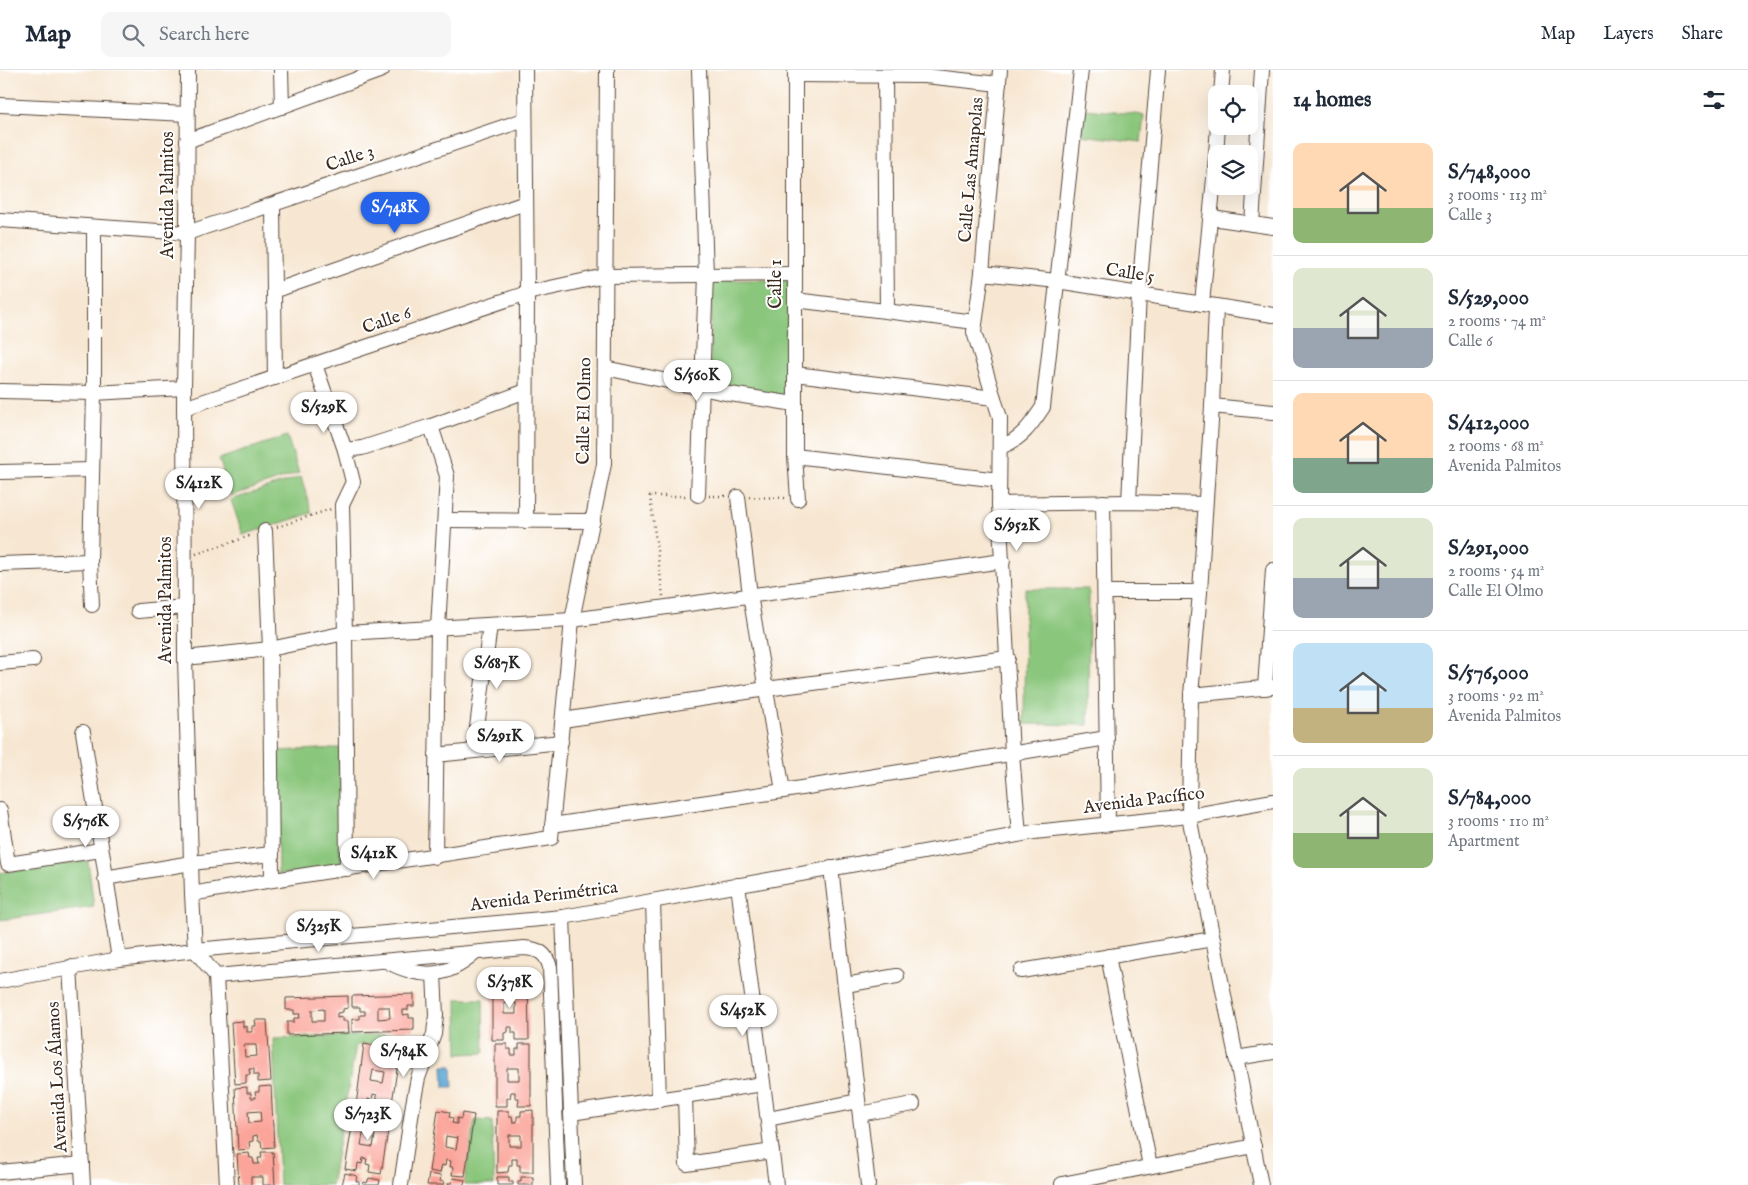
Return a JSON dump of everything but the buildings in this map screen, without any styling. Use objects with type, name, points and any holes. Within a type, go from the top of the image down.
[{"type":"street","name":"Avenida Palmitos","points":[[188,70],[188,233],[184,388],[185,658],[195,950]]},
{"type":"street","points":[[281,70],[282,107]]},
{"type":"street","points":[[187,141],[382,70]]},
{"type":"street","points":[[525,70],[527,293],[526,521]]},
{"type":"street","name":"Calle El Olmo","points":[[552,831],[572,620],[604,464],[607,70]]},
{"type":"street","points":[[698,496],[706,275],[699,70]]},
{"type":"street","points":[[1000,447],[1023,435],[1043,407],[1082,70]]},
{"type":"street","points":[[1129,502],[1139,294],[1158,70]]},
{"type":"street","points":[[1222,85],[1223,70]]},
{"type":"street","points":[[1252,224],[1262,70]]},
{"type":"street","points":[[795,72],[885,76],[999,77]]},
{"type":"street","name":"Calle 1","points":[[795,72],[795,456],[798,499]]},
{"type":"street","points":[[885,76],[887,311]]},
{"type":"street","name":"Calle Las Amapolas","points":[[999,77],[982,273],[974,332],[1000,418],[999,504],[1012,754],[1019,834]]},
{"type":"street","points":[[0,105],[187,114]]},
{"type":"street","name":"Calle 3","points":[[188,233],[524,120]]},
{"type":"street","points":[[1213,195],[1209,306],[1212,406],[1200,592],[1191,695],[1189,816],[1261,1185]]},
{"type":"street","points":[[274,291],[525,203]]},
{"type":"street","points":[[273,205],[275,378]]},
{"type":"street","points":[[1212,218],[1273,227]]},
{"type":"street","points":[[0,220],[188,233]]},
{"type":"street","points":[[92,605],[90,561],[94,393],[94,226]]},
{"type":"street","name":"Calle 5","points":[[982,273],[1057,282],[1273,315]]},
{"type":"street","name":"Calle 6","points":[[184,408],[527,293],[605,276],[795,274]]},
{"type":"street","points":[[795,300],[975,322]]},
{"type":"street","points":[[315,365],[345,450],[353,482],[342,505],[347,870]]},
{"type":"street","points":[[604,368],[703,389],[795,404]]},
{"type":"street","points":[[795,374],[994,398]]},
{"type":"street","points":[[0,391],[94,393],[184,388]]},
{"type":"street","points":[[345,450],[362,448],[431,426],[526,390]]},
{"type":"street","points":[[1212,406],[1273,412]]},
{"type":"street","points":[[431,426],[447,476],[438,628],[435,857]]},
{"type":"street","points":[[795,456],[999,480]]},
{"type":"street","points":[[0,472],[92,470]]},
{"type":"street","points":[[738,497],[750,595],[783,791]]},
{"type":"street","points":[[1103,502],[1108,824]]},
{"type":"street","points":[[999,504],[1129,502],[1205,504]]},
{"type":"street","points":[[445,520],[593,521]]},
{"type":"street","points":[[265,531],[270,648],[272,879]]},
{"type":"street","points":[[0,564],[90,561]]},
{"type":"street","points":[[185,658],[270,648],[345,633],[572,620],[1003,561]]},
{"type":"street","points":[[1191,695],[1269,687],[1273,570]]},
{"type":"street","points":[[1105,592],[1200,592]]},
{"type":"street","points":[[138,611],[185,607]]},
{"type":"street","points":[[474,751],[490,624]]},
{"type":"street","points":[[563,720],[766,689],[1008,658]]},
{"type":"street","points":[[0,664],[33,660]]},
{"type":"street","points":[[83,732],[100,850],[119,959]]},
{"type":"street","points":[[192,894],[272,879],[435,857],[552,831],[1107,738]]},
{"type":"street","points":[[436,755],[561,742]]},
{"type":"street","name":"Avenida Pacífico","points":[[1019,834],[1189,816],[1273,802]]},
{"type":"street","points":[[0,810],[8,864],[100,850]]},
{"type":"street","name":"Avenida Perimétrica","points":[[0,981],[119,959],[195,950],[563,917],[1019,834]]},
{"type":"street","points":[[105,878],[191,863],[272,854]]},
{"type":"street","points":[[831,868],[868,1185]]},
{"type":"street","points":[[738,885],[776,1185]]},
{"type":"street","points":[[653,900],[659,1100]]},
{"type":"street","points":[[563,917],[574,1185]]},
{"type":"street","points":[[1021,971],[1213,939]]},
{"type":"street","points":[[216,976],[524,948],[542,952],[548,959],[550,967],[558,1185]]},
{"type":"street","points":[[195,950],[216,976],[227,1185]]},
{"type":"street","points":[[386,961],[402,970],[434,974],[451,970],[475,953]]},
{"type":"street","points":[[1108,956],[1150,1166]]},
{"type":"street","name":"Avenida Los Álamos","points":[[70,967],[83,1185]]},
{"type":"street","points":[[401,1185],[418,1078],[434,1034],[436,1014],[434,974]]},
{"type":"street","points":[[845,984],[897,976]]},
{"type":"street","points":[[1236,1058],[1273,1052]]},
{"type":"street","points":[[571,1113],[763,1084]]},
{"type":"street","points":[[684,1096],[687,1164],[772,1151]]},
{"type":"street","points":[[768,1120],[859,1108],[913,1104]]},
{"type":"street","points":[[1062,1184],[1254,1146]]},
{"type":"street","points":[[0,1172],[82,1164]]},
{"type":"path","points":[[665,607],[650,496],[798,499]]},
{"type":"green space","points":[[1085,109],[1144,115],[1141,142],[1081,135]]},
{"type":"green space","points":[[712,280],[788,280],[788,397],[710,382]]},
{"type":"green space","points":[[287,436],[299,473],[231,496],[219,459]]},
{"type":"green space","points":[[301,477],[312,513],[243,535],[231,500]]},
{"type":"green space","points":[[1025,589],[1089,589],[1088,725],[1024,724]]},
{"type":"green space","points":[[340,748],[341,867],[278,875],[277,751]]},
{"type":"green space","points":[[88,861],[94,907],[0,920],[0,873]]},
{"type":"green space","points":[[457,999],[483,999],[484,1053],[458,1054]]},
{"type":"green space","points":[[407,1034],[404,1043],[356,1045],[331,1185],[279,1185],[273,1038]]},
{"type":"green space","points":[[475,1120],[492,1121],[494,1185],[464,1185]]},
{"type":"water","points":[[443,1066],[452,1066],[453,1087],[444,1087]]}]
